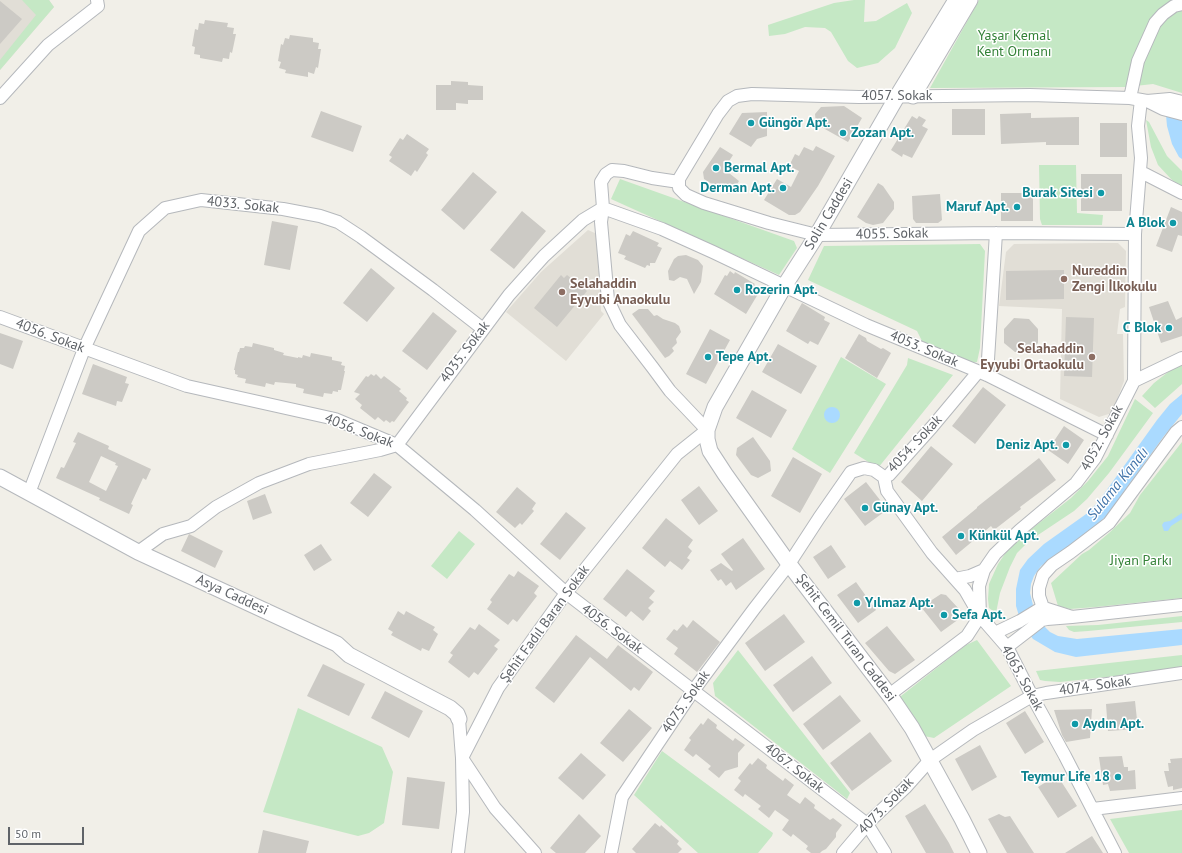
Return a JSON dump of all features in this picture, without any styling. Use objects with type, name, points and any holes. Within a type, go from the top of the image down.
[{"type":"street","name":"Solin Caddesi","points":[[707,430],[715,407],[785,285],[817,235],[898,95],[956,0]]},
{"type":"street","points":[[913,96],[970,0]]},
{"type":"street","points":[[0,98],[48,45],[97,3]]},
{"type":"street","name":"4052. Sokak","points":[[980,616],[980,586],[984,570],[995,554],[1020,530],[1076,483],[1095,458],[1134,381],[1135,234],[1141,172],[1138,126],[1138,60],[1155,23],[1163,14],[1174,6],[1182,4]]},
{"type":"street","name":"4057. Sokak","points":[[679,182],[684,168],[718,114],[728,101],[737,96],[752,94],[859,97],[898,95],[1030,95],[1172,103]]},
{"type":"street","points":[[1172,103],[1182,114]]},
{"type":"street","points":[[679,182],[612,170],[606,174],[601,182],[603,208],[601,222],[608,300],[620,325],[670,391],[707,430]]},
{"type":"street","points":[[1141,172],[1182,193]]},
{"type":"street","name":"4055. Sokak","points":[[679,182],[679,188],[686,195],[704,203],[769,224],[817,235],[996,233],[1135,234]]},
{"type":"street","name":"4033. Sokak","points":[[29,493],[84,349],[139,231],[165,208],[202,200],[283,209],[320,216],[338,222],[415,276],[483,329]]},
{"type":"street","points":[[603,208],[662,229],[785,285]]},
{"type":"street","name":"4035. Sokak","points":[[397,445],[509,295],[544,256],[583,220],[603,208]]},
{"type":"street","points":[[982,374],[996,233]]},
{"type":"street","name":"4053. Sokak","points":[[785,285],[866,325],[982,374],[1107,435]]},
{"type":"street","name":"4056. Sokak","points":[[0,317],[188,386],[335,419],[397,445],[475,510],[566,593],[693,691]]},
{"type":"street","points":[[1134,381],[1182,358]]},
{"type":"street","name":"4054. Sokak","points":[[789,564],[851,472],[864,468],[874,470],[884,477],[889,475],[982,374]]},
{"type":"street","points":[[1007,647],[1027,632],[1041,615],[1039,588],[1043,575],[1052,565],[1109,523],[1176,432],[1182,427]]},
{"type":"street","name":"Şehit Cemil Turan Caddesi","points":[[707,430],[706,439],[710,451],[789,564],[889,695],[912,728],[979,853]]},
{"type":"street","name":"Şehit Fadıl Baran Sokak","points":[[458,853],[463,812],[462,758],[498,688],[566,593],[677,454],[707,430]]},
{"type":"street","points":[[138,552],[164,534],[192,526],[216,507],[259,483],[309,464],[380,450],[397,445]]},
{"type":"street","name":"Asya Caddesi","points":[[0,477],[138,552],[337,644],[349,655],[450,708],[457,714],[459,719]]},
{"type":"street","name":"4065. Sokak","points":[[884,477],[887,491],[932,553],[964,590],[980,616],[1007,647],[1115,853]]},
{"type":"street","name":"4075. Sokak","points":[[611,853],[622,797],[693,691],[789,564]]},
{"type":"street","points":[[955,579],[970,576],[984,570]]},
{"type":"street","points":[[995,633],[1020,621],[1041,615],[1072,617],[1182,606]]},
{"type":"street","points":[[889,695],[967,636],[980,616]]},
{"type":"street","name":"4074. Sokak","points":[[930,760],[973,730],[1032,696],[1182,673]]},
{"type":"street","name":"4067. Sokak","points":[[693,691],[867,824],[885,853]]},
{"type":"street","points":[[459,719],[462,758],[496,808],[535,853]]},
{"type":"street","name":"4073. Sokak","points":[[843,853],[867,824],[905,788],[930,760]]},
{"type":"street","points":[[1093,809],[1182,798]]},
{"type":"shaded area","points":[[0,0],[49,0],[54,7],[0,70]]},
{"type":"shaded area","name":"Selahaddin Eyyubi Anaokulu","points":[[588,230],[597,234],[601,311],[604,314],[566,361],[506,312],[541,272]]},
{"type":"shaded area","points":[[1118,243],[1126,251],[1125,307],[1120,309],[1117,334],[1123,334],[1124,381],[1112,413],[1099,417],[1060,399],[1062,309],[999,306],[1006,252],[1014,244]]},
{"type":"green space","points":[[22,0],[49,0],[54,7],[0,70],[0,60],[36,15]]},
{"type":"green space","points":[[865,0],[864,22],[876,21],[907,3],[912,13],[895,48],[878,63],[857,68],[848,61],[831,32],[825,28],[805,27],[785,34],[769,36],[768,25],[834,3]]},
{"type":"green space","name":"Yaşar Kemal Kent Ormanı","points":[[979,0],[1182,0],[1182,93],[1153,84],[1126,87],[930,88]]},
{"type":"green space","points":[[1146,120],[1149,122],[1167,156],[1182,171],[1182,188],[1158,165],[1151,147]]},
{"type":"green space","points":[[1039,165],[1076,165],[1077,213],[1103,215],[1102,225],[1042,225],[1040,219]]},
{"type":"green space","points":[[620,179],[794,241],[797,248],[779,275],[611,199]]},
{"type":"green space","points":[[980,244],[985,251],[980,348],[977,362],[971,363],[922,341],[917,331],[808,280],[824,246]]},
{"type":"green space","points":[[841,357],[886,384],[830,473],[792,449]]},
{"type":"green space","points":[[908,358],[953,375],[878,468],[854,453],[907,365]]},
{"type":"green space","points":[[1182,363],[1182,384],[1155,408],[1142,396],[1154,383]]},
{"type":"green space","points":[[1135,399],[1153,413],[1109,473],[1087,499],[1074,511],[1029,541],[1017,553],[1000,593],[996,613],[989,608],[988,599],[989,584],[998,564],[1011,545],[1071,498],[1088,481],[1108,456]]},
{"type":"green space","name":"Jiyan Parkı","points":[[1182,442],[1182,598],[1070,609],[1058,606],[1051,583],[1130,513],[1140,495]]},
{"type":"green space","points":[[459,531],[475,544],[447,579],[431,566]]},
{"type":"green space","points":[[1182,616],[1182,622],[1088,631],[1074,632],[1069,630],[1066,626],[1098,625]]},
{"type":"green space","points":[[977,640],[1011,686],[934,738],[924,736],[900,702],[901,696],[966,645]]},
{"type":"green space","points":[[738,650],[850,793],[847,799],[715,696],[713,683]]},
{"type":"green space","points":[[1182,655],[1182,669],[1060,682],[1040,680],[1036,671]]},
{"type":"green space","points":[[298,708],[382,747],[393,772],[384,823],[369,833],[358,836],[263,812]]},
{"type":"green space","points":[[662,751],[773,833],[758,853],[698,853],[634,795]]},
{"type":"green space","points":[[1182,810],[1182,853],[1129,853],[1110,819]]},
{"type":"water","points":[[1166,115],[1182,119],[1182,159],[1179,157],[1172,144],[1167,126]]},
{"type":"water","name":"Sulama Kanalı","points":[[1182,394],[1182,414],[1164,436],[1107,515],[1093,529],[1041,566],[1034,576],[1031,584],[1030,593],[1033,605],[1019,616],[1016,606],[1016,589],[1020,570],[1028,559],[1044,544],[1089,512],[1101,498],[1157,420],[1170,404]]},
{"type":"water","points":[[832,407],[839,412],[840,415],[835,422],[832,423],[825,418],[824,415],[829,408]]},
{"type":"water","points":[[1182,513],[1182,519],[1171,526],[1168,531],[1164,531],[1162,525],[1164,522],[1170,521]]},
{"type":"water","points":[[1043,625],[1050,632],[1058,636],[1077,639],[1182,629],[1182,645],[1076,657],[1055,652],[1033,639],[1030,635]]},
{"type":"building","points":[[0,1],[22,19],[0,44]]},
{"type":"building","points":[[205,20],[228,23],[227,27],[234,28],[233,34],[236,34],[232,53],[230,52],[229,59],[223,58],[222,62],[200,58],[200,55],[194,54],[195,47],[192,46],[195,29],[198,30],[199,23],[204,24]]},
{"type":"building","points":[[290,35],[313,38],[313,42],[319,43],[318,49],[321,49],[318,68],[316,67],[314,74],[308,72],[308,77],[285,73],[286,70],[279,68],[281,62],[278,61],[281,44],[283,45],[285,38],[289,39]]},
{"type":"building","points":[[451,81],[468,82],[468,85],[483,86],[483,100],[468,100],[468,104],[456,103],[456,110],[436,110],[436,85],[451,85]]},
{"type":"building","name":"Zozan Apt.","points":[[844,106],[862,118],[848,142],[816,124],[815,114],[821,107]]},
{"type":"building","points":[[952,109],[985,109],[985,135],[952,135]]},
{"type":"building","points":[[321,111],[362,126],[353,152],[311,137]]},
{"type":"building","name":"Güngör Apt.","points":[[767,112],[767,136],[757,139],[751,147],[729,134],[742,113]]},
{"type":"building","points":[[1031,113],[1031,118],[1079,117],[1079,145],[1046,145],[1046,142],[1001,144],[1000,114]]},
{"type":"building","points":[[912,116],[917,119],[919,116],[926,120],[922,126],[928,129],[912,158],[903,154],[902,157],[891,150]]},
{"type":"building","points":[[1100,123],[1127,123],[1127,157],[1100,157]]},
{"type":"building","points":[[407,134],[429,149],[426,153],[428,155],[417,172],[415,170],[411,176],[389,161],[392,157],[389,155],[400,138],[403,140]]},
{"type":"building","points":[[816,146],[835,156],[818,186],[800,212],[795,215],[789,215],[764,200],[777,179],[791,187],[799,171],[789,166],[795,154],[799,156],[804,147],[813,151]]},
{"type":"building","name":"Bermal Apt.","points":[[720,147],[733,155],[724,169],[739,181],[732,193],[728,194],[704,179],[703,172]]},
{"type":"building","points":[[473,172],[497,192],[464,230],[441,210]]},
{"type":"building","name":"Burak Sitesi","points":[[1081,174],[1122,174],[1122,211],[1081,211]]},
{"type":"building","points":[[878,183],[883,186],[894,202],[894,209],[883,223],[873,225],[866,223],[857,217]]},
{"type":"building","name":"Maruf Apt.","points":[[1001,193],[1033,193],[1033,221],[1001,221]]},
{"type":"building","points":[[940,194],[942,220],[938,223],[916,223],[913,219],[912,196]]},
{"type":"building","name":"A Blok","points":[[1171,207],[1182,212],[1182,236],[1178,235],[1172,252],[1156,246]]},
{"type":"building","points":[[522,211],[546,231],[514,269],[490,250]]},
{"type":"building","points":[[272,221],[298,226],[290,270],[264,265]]},
{"type":"building","points":[[633,231],[659,243],[657,246],[662,248],[655,263],[650,263],[650,266],[647,265],[645,268],[624,259],[626,256],[618,253],[626,234],[630,236]]},
{"type":"building","points":[[686,255],[698,260],[703,266],[701,282],[694,294],[687,279],[680,277],[674,281],[669,280],[668,271],[674,259],[678,256]]},
{"type":"building","points":[[371,268],[395,288],[367,322],[343,303]]},
{"type":"building","points":[[1064,270],[1064,299],[1006,300],[1006,271]]},
{"type":"building","name":"Rozerin Apt.","points":[[730,271],[734,274],[735,272],[759,288],[756,293],[758,294],[746,314],[714,294],[725,275],[727,276]]},
{"type":"building","points":[[561,275],[564,278],[567,275],[587,291],[557,327],[534,308]]},
{"type":"building","name":"C Blok","points":[[1168,301],[1176,320],[1182,317],[1182,336],[1161,343],[1149,307]]},
{"type":"building","points":[[802,303],[825,317],[824,320],[830,323],[818,345],[810,341],[808,344],[786,331]]},
{"type":"building","points":[[639,309],[648,309],[654,316],[657,315],[679,326],[681,332],[676,339],[677,343],[672,348],[674,351],[669,356],[665,358],[632,314]]},
{"type":"building","points":[[433,312],[457,331],[427,370],[402,351]]},
{"type":"building","points":[[1066,317],[1094,318],[1092,377],[1064,376]]},
{"type":"building","points":[[1014,318],[1029,319],[1038,329],[1038,343],[1030,351],[1015,352],[1004,343],[1004,329]]},
{"type":"building","name":"Tepe Apt.","points":[[710,329],[730,340],[706,384],[686,374]]},
{"type":"building","points":[[0,333],[23,341],[13,369],[0,364]]},
{"type":"building","points":[[859,334],[866,338],[867,341],[891,353],[877,378],[845,358]]},
{"type":"building","points":[[253,343],[274,348],[274,350],[284,353],[283,355],[302,358],[303,355],[310,357],[311,353],[332,357],[332,360],[342,362],[341,365],[345,366],[345,371],[341,390],[338,390],[338,392],[333,391],[332,394],[324,393],[323,397],[303,393],[304,389],[296,387],[296,384],[275,382],[274,385],[266,383],[265,387],[245,383],[246,379],[237,377],[238,375],[235,374],[234,370],[240,348],[244,348],[245,346],[252,347]]},
{"type":"building","points":[[778,344],[817,366],[801,394],[762,372]]},
{"type":"building","points":[[93,364],[127,377],[125,383],[129,384],[122,402],[117,401],[116,406],[82,394]]},
{"type":"building","points":[[371,374],[374,376],[376,374],[381,379],[384,376],[401,389],[399,391],[407,398],[406,400],[409,402],[394,422],[392,421],[390,423],[386,420],[384,422],[378,417],[375,420],[360,408],[362,405],[355,399],[360,394],[354,392],[366,376],[368,377]]},
{"type":"building","points":[[983,387],[1006,405],[975,444],[952,426]]},
{"type":"building","points":[[752,390],[787,410],[771,438],[736,418]]},
{"type":"building","name":"Deniz Apt.","points":[[1064,426],[1084,440],[1068,464],[1048,450]]},
{"type":"building","points":[[78,432],[109,446],[108,449],[151,469],[146,480],[143,478],[131,504],[133,505],[129,514],[99,500],[100,498],[56,478],[61,467],[64,468],[76,443],[73,442]],"holes":[[[101,456],[116,463],[115,465],[118,466],[106,491],[89,482]]]},
{"type":"building","points":[[753,437],[770,461],[771,471],[758,478],[751,475],[736,455],[737,448]]},
{"type":"building","points":[[931,446],[953,464],[922,501],[901,482]]},
{"type":"building","points":[[793,457],[822,474],[800,513],[771,496]]},
{"type":"building","points":[[1039,458],[1056,480],[1020,507],[1021,509],[994,530],[991,526],[956,555],[942,537]]},
{"type":"building","points":[[374,473],[392,487],[368,517],[350,503]]},
{"type":"building","name":"Günay Apt.","points":[[866,482],[880,500],[877,503],[884,512],[865,526],[844,499]]},
{"type":"building","points":[[699,486],[718,511],[699,525],[681,500]]},
{"type":"building","points":[[517,487],[536,503],[532,509],[534,511],[522,525],[520,523],[515,528],[496,512]]},
{"type":"building","points":[[265,494],[272,513],[253,520],[247,501]]},
{"type":"building","points":[[566,512],[586,528],[560,560],[540,544]]},
{"type":"building","points":[[666,518],[693,540],[688,547],[692,551],[687,558],[690,560],[682,570],[670,561],[665,567],[642,548]]},
{"type":"building","points":[[189,534],[223,551],[215,568],[181,551]]},
{"type":"building","points":[[743,538],[765,569],[736,590],[731,582],[726,586],[721,579],[718,581],[710,570],[721,563],[732,571],[733,570],[721,554]]},
{"type":"building","points":[[321,544],[332,560],[314,571],[304,555]]},
{"type":"building","points":[[831,545],[846,567],[828,579],[813,557]]},
{"type":"building","points":[[627,569],[655,591],[649,598],[654,602],[648,608],[651,611],[643,621],[631,611],[626,617],[603,599]]},
{"type":"building","points":[[518,571],[539,586],[534,593],[537,596],[517,622],[513,619],[508,625],[487,609],[492,602],[490,600],[509,574],[514,577]]},
{"type":"building","name":"Yılmaz Apt.","points":[[856,582],[876,610],[858,623],[837,595]]},
{"type":"building","name":"Sefa Apt.","points":[[941,594],[946,595],[960,610],[959,619],[941,632],[921,607]]},
{"type":"building","points":[[398,611],[404,615],[406,611],[435,627],[433,630],[438,634],[429,651],[422,648],[421,651],[391,635],[393,632],[388,629]]},
{"type":"building","points":[[784,614],[805,642],[765,671],[745,643]]},
{"type":"building","points":[[693,620],[720,642],[697,672],[674,654],[678,648],[666,639],[674,629],[677,631],[683,624],[687,628]]},
{"type":"building","points":[[479,624],[500,640],[494,646],[498,649],[478,675],[474,672],[469,678],[448,662],[453,655],[450,653],[470,627],[475,630]]},
{"type":"building","points":[[887,626],[915,660],[895,674],[889,671],[865,643]]},
{"type":"building","points":[[576,635],[607,659],[618,645],[653,672],[639,691],[634,687],[631,691],[590,657],[554,703],[535,688]]},
{"type":"building","points":[[812,656],[832,683],[793,712],[773,685]]},
{"type":"building","points":[[323,664],[365,684],[349,716],[307,696]]},
{"type":"building","points":[[385,691],[423,711],[409,738],[371,718]]},
{"type":"building","points":[[840,695],[861,721],[823,750],[803,724]]},
{"type":"building","points":[[1135,701],[1138,729],[1108,731],[1106,704]]},
{"type":"building","points":[[629,709],[652,728],[623,762],[600,743]]},
{"type":"building","name":"Aydın Apt.","points":[[1092,709],[1090,738],[1066,742],[1062,735],[1054,710]]},
{"type":"building","points":[[1025,711],[1044,742],[1025,754],[1006,723]]},
{"type":"building","points":[[708,718],[717,725],[716,728],[733,741],[735,738],[745,745],[738,753],[738,767],[725,771],[719,778],[708,769],[711,766],[696,754],[693,757],[684,750],[691,740],[689,738],[701,723],[703,725]]},
{"type":"building","points":[[870,732],[892,761],[852,791],[830,763]]},
{"type":"building","points":[[980,745],[997,777],[972,791],[955,759]]},
{"type":"building","points":[[581,753],[606,775],[583,800],[558,778]]},
{"type":"building","name":"Teymur Life 18","points":[[1122,756],[1124,767],[1128,767],[1128,771],[1135,770],[1136,789],[1110,791],[1108,784],[1103,785],[1099,757]]},
{"type":"building","points":[[758,758],[767,765],[766,768],[783,781],[785,778],[794,785],[787,795],[800,804],[805,797],[815,805],[814,808],[830,820],[833,818],[842,825],[836,833],[836,837],[826,849],[820,853],[811,853],[806,849],[808,846],[793,834],[791,837],[782,830],[789,820],[775,810],[769,818],[758,809],[761,806],[745,794],[743,797],[734,790],[741,781],[738,778],[750,763],[752,765]]},
{"type":"building","points":[[1182,758],[1182,788],[1173,790],[1173,786],[1168,787],[1164,771],[1169,771],[1168,763],[1171,763],[1170,759]]},
{"type":"building","points":[[1057,775],[1077,806],[1058,818],[1038,787]]},
{"type":"building","points":[[407,777],[445,782],[439,829],[402,825]]},
{"type":"building","points":[[925,804],[954,853],[926,853],[905,816]]},
{"type":"building","points":[[579,814],[601,836],[585,853],[556,853],[550,848]]},
{"type":"building","points":[[999,814],[1005,817],[1010,816],[1034,853],[1007,853],[988,819]]},
{"type":"building","points":[[655,823],[660,827],[661,825],[679,841],[677,844],[682,849],[678,853],[636,853],[632,849]]},
{"type":"building","points":[[263,830],[309,841],[306,853],[258,853]]},
{"type":"building","points":[[1092,836],[1103,853],[1065,853]]},
{"type":"place","name":"Güngör Apt.","points":[[751,123]]},
{"type":"place","name":"Zozan Apt.","points":[[843,133]]},
{"type":"place","name":"Bermal Apt.","points":[[716,168]]},
{"type":"place","name":"Derman Apt.","points":[[783,188]]},
{"type":"place","name":"Burak Sitesi","points":[[1101,193]]},
{"type":"place","name":"Maruf Apt.","points":[[1017,207]]},
{"type":"place","name":"A Blok","points":[[1173,223]]},
{"type":"place","name":"Nureddin Zengi İlkokulu","points":[[1064,279]]},
{"type":"place","name":"Rozerin Apt.","points":[[737,290]]},
{"type":"place","name":"Selahaddin Eyyubi Anaokulu","points":[[562,292]]},
{"type":"place","name":"C Blok","points":[[1169,328]]},
{"type":"place","name":"Tepe Apt.","points":[[708,357]]},
{"type":"place","name":"Selahaddin Eyyubi Ortaokulu","points":[[1092,357]]},
{"type":"place","name":"Deniz Apt.","points":[[1066,445]]},
{"type":"place","name":"Günay Apt.","points":[[865,508]]},
{"type":"place","name":"Künkül Apt.","points":[[961,536]]},
{"type":"place","name":"Yılmaz Apt.","points":[[857,603]]},
{"type":"place","name":"Sefa Apt.","points":[[944,615]]},
{"type":"place","name":"Aydın Apt.","points":[[1075,724]]},
{"type":"place","name":"Teymur Life 18","points":[[1118,777]]}]
